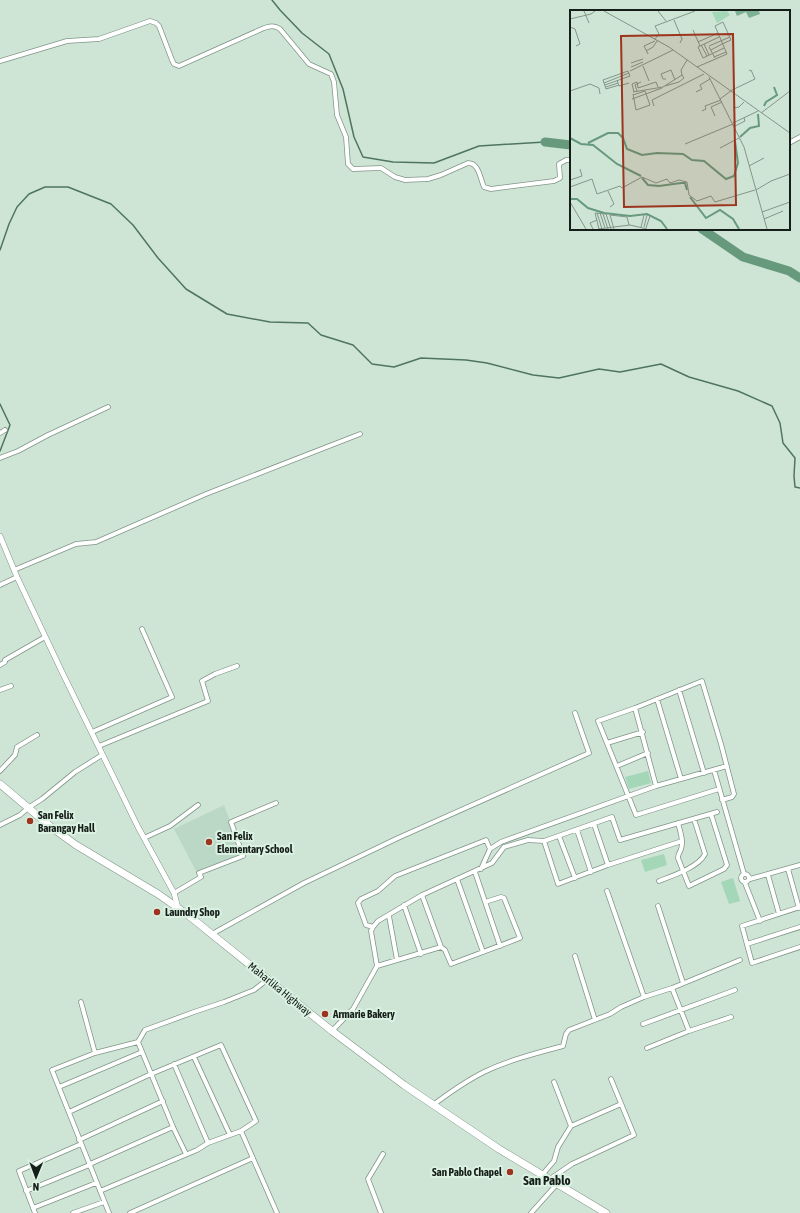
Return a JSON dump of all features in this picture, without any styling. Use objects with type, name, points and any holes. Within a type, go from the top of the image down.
[{"type":"highway","name":"Maharlika Highway","points":[[0,784],[76,845],[158,894],[178,908],[332,1031],[404,1085],[499,1149],[606,1213]]},
{"type":"street","points":[[0,61],[68,41],[99,39],[150,21],[159,26],[172,60],[174,64],[179,66],[264,28],[276,26],[309,64],[330,74],[333,77],[337,116],[346,137],[348,164],[353,168],[381,168],[395,177],[405,180],[428,179],[468,163],[472,163],[476,166],[484,187],[491,189],[554,181],[560,178],[559,164],[566,160],[570,160]]},
{"type":"street","points":[[790,142],[800,137]]},
{"type":"street","points":[[0,458],[18,451],[108,407]]},
{"type":"street","points":[[0,433],[5,430]]},
{"type":"street","points":[[14,570],[76,544],[96,542],[206,494],[360,434]]},
{"type":"street","points":[[0,536],[45,637],[99,746],[102,755],[153,856],[174,893],[178,908]]},
{"type":"street","points":[[0,585],[17,577]]},
{"type":"street","points":[[92,732],[172,697],[142,629]]},
{"type":"street","points":[[0,665],[5,662],[5,660],[45,637]]},
{"type":"street","points":[[99,746],[208,701],[202,681],[236,666]]},
{"type":"street","points":[[719,789],[636,815],[598,721],[702,681],[734,794],[732,797],[722,800]]},
{"type":"street","points":[[0,690],[11,686]]},
{"type":"street","points":[[679,690],[704,773]]},
{"type":"street","points":[[657,699],[681,779]]},
{"type":"street","points":[[635,708],[643,732],[656,786]]},
{"type":"street","points":[[212,934],[317,877],[398,838],[589,753],[575,713]]},
{"type":"street","points":[[607,743],[643,732]]},
{"type":"street","points":[[0,771],[15,755],[17,747],[38,735]]},
{"type":"street","points":[[617,766],[648,753]]},
{"type":"street","points":[[0,825],[20,815],[75,772],[102,755]]},
{"type":"street","points":[[481,869],[490,849],[501,842],[629,795],[727,766]]},
{"type":"street","points":[[714,770],[744,874],[747,874],[750,879]]},
{"type":"street","points":[[174,893],[201,877],[199,873],[243,856],[231,822],[276,803]]},
{"type":"street","points":[[144,838],[170,826],[198,805]]},
{"type":"street","points":[[332,1031],[353,1009],[377,966],[371,931],[373,926],[378,921],[389,916],[404,905],[422,895],[492,863],[504,847],[528,840],[544,841],[612,817],[620,840],[717,812]]},
{"type":"street","points":[[678,823],[682,841],[678,858],[689,886],[724,869],[727,865],[711,814]]},
{"type":"street","points":[[659,881],[684,870],[703,859],[705,854],[694,819]]},
{"type":"street","points":[[594,824],[608,865]]},
{"type":"street","points":[[577,830],[591,872]]},
{"type":"street","points":[[559,836],[575,878]]},
{"type":"street","points":[[373,926],[366,925],[358,903],[360,899],[378,891],[395,876],[486,840],[490,849]]},
{"type":"street","points":[[544,841],[558,884],[608,865],[682,841]]},
{"type":"street","points":[[745,883],[750,879],[800,865]]},
{"type":"street","points":[[788,868],[800,907],[742,926],[752,963],[800,947]]},
{"type":"street","points":[[475,872],[500,946]]},
{"type":"street","points":[[744,874],[741,876],[741,879],[745,883],[760,921]]},
{"type":"street","points":[[768,875],[780,914]]},
{"type":"street","points":[[457,879],[483,952]]},
{"type":"street","points":[[607,891],[644,997]]},
{"type":"street","points":[[422,895],[441,947],[446,950],[451,964],[520,938],[504,898],[501,897],[485,902]]},
{"type":"street","points":[[404,905],[421,954]]},
{"type":"street","points":[[658,906],[683,983]]},
{"type":"street","points":[[389,916],[397,960]]},
{"type":"street","points":[[747,944],[800,927]]},
{"type":"street","points":[[377,966],[441,947]]},
{"type":"street","points":[[575,956],[595,1020]]},
{"type":"street","points":[[433,1105],[485,1071],[563,1046],[566,1034],[569,1030],[595,1020],[644,997],[672,988],[740,960]]},
{"type":"street","points":[[109,1213],[52,1070],[95,1053],[138,1042],[145,1030],[254,990],[268,979]]},
{"type":"street","points":[[672,988],[689,1031]]},
{"type":"street","points":[[643,1024],[735,990]]},
{"type":"street","points":[[81,1002],[95,1053]]},
{"type":"street","points":[[647,1048],[689,1031],[731,1017]]},
{"type":"street","points":[[138,1042],[173,1127],[186,1154]]},
{"type":"street","points":[[69,1112],[151,1074],[221,1045],[256,1121],[241,1131],[208,1143],[197,1150],[100,1190]]},
{"type":"street","points":[[59,1087],[142,1052]]},
{"type":"street","points":[[194,1056],[230,1135]]},
{"type":"street","points":[[174,1064],[208,1143]]},
{"type":"street","points":[[549,1180],[572,1164],[634,1135],[611,1079]]},
{"type":"street","points":[[554,1082],[571,1126]]},
{"type":"street","points":[[79,1140],[163,1101]]},
{"type":"street","points":[[542,1175],[554,1162],[558,1147],[571,1126],[621,1104]]},
{"type":"street","points":[[26,1191],[80,1169],[173,1127]]},
{"type":"street","points":[[241,1131],[277,1213]]},
{"type":"street","points":[[35,1213],[19,1171],[81,1144]]},
{"type":"street","points":[[381,1213],[368,1179],[383,1154]]},
{"type":"street","points":[[130,1213],[254,1158]]},
{"type":"street","points":[[33,1208],[96,1183]]},
{"type":"street","points":[[531,1213],[557,1184]]},
{"type":"street","points":[[73,1213],[104,1202]]},
{"type":"shaded area","name":"San Felix Elementary School","points":[[224,805],[243,856],[197,873],[174,829]]},
{"type":"green space","points":[[648,771],[651,783],[629,789],[625,777]]},
{"type":"green space","points":[[664,854],[667,865],[645,872],[641,860]]},
{"type":"green space","points":[[733,878],[740,901],[729,904],[721,882]]},
{"type":"waterway","points":[[272,0],[302,33],[329,54],[343,89],[354,137],[363,157],[393,162],[434,163],[479,146],[545,142]]},
{"type":"waterway","points":[[545,142],[570,145]]},
{"type":"waterway","points":[[0,250],[17,207],[29,194],[45,187],[68,187],[111,204],[133,225],[158,258],[186,289],[227,314],[270,322],[308,323],[321,335],[353,345],[372,364],[394,367],[421,358],[466,360],[487,363],[533,375],[559,378],[599,369],[620,372],[661,364],[689,377],[738,391],[772,406],[780,423],[783,443],[795,458],[795,487],[800,488]]},
{"type":"waterway","points":[[703,230],[743,257],[789,271],[800,278]]},
{"type":"waterway","points":[[0,404],[10,425],[0,451]]},
{"type":"place","name":"San Felix Barangay Hall","points":[[30,821]]},
{"type":"place","name":"San Felix Elementary School","points":[[209,842]]},
{"type":"place","name":"Laundry Shop","points":[[157,912]]},
{"type":"place","name":"Armarie Bakery","points":[[325,1014]]},
{"type":"place","name":"San Pablo Chapel","points":[[510,1172]]},
{"type":"district","name":"San Pablo","points":[[547,1180]]}]
